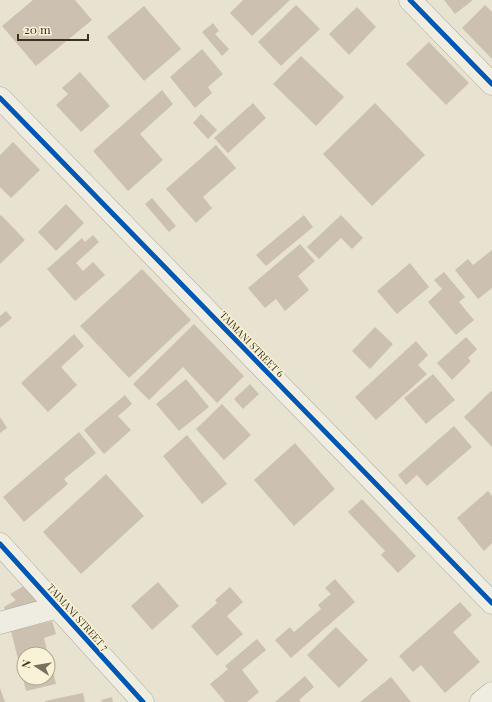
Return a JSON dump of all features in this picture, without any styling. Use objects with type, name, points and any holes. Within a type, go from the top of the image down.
[{"type":"street","points":[[410,0],[492,84]]},
{"type":"street","name":"TAIMANI STREET 6","points":[[0,98],[492,603]]},
{"type":"street","name":"TAIMANI STREET 7","points":[[0,544],[143,702]]},
{"type":"street","points":[[0,623],[58,607]]},
{"type":"street","points":[[481,702],[492,693]]},
{"type":"building","points":[[33,0],[75,0],[92,20],[36,66],[2,26]]},
{"type":"building","points":[[243,0],[290,0],[252,36],[230,13]]},
{"type":"building","points":[[444,0],[473,0],[455,14]]},
{"type":"building","points":[[296,5],[320,29],[281,66],[258,42]]},
{"type":"building","points":[[485,5],[492,12],[492,59],[462,28]]},
{"type":"building","points":[[144,6],[181,49],[144,81],[107,37]]},
{"type":"building","points":[[357,7],[376,27],[349,55],[329,34]]},
{"type":"building","points":[[213,23],[219,31],[215,34],[229,49],[222,56],[202,32]]},
{"type":"building","points":[[429,42],[469,83],[446,105],[406,64]]},
{"type":"building","points":[[202,49],[223,74],[208,87],[212,93],[195,108],[170,77]]},
{"type":"building","points":[[301,56],[344,97],[316,126],[273,84]]},
{"type":"building","points":[[80,72],[110,106],[81,132],[56,105],[68,94],[62,88]]},
{"type":"building","points":[[162,90],[173,104],[140,134],[163,160],[128,191],[93,151]]},
{"type":"building","points":[[253,103],[266,118],[228,153],[214,138]]},
{"type":"building","points":[[375,103],[425,155],[372,206],[323,154]]},
{"type":"building","points":[[201,114],[217,130],[208,139],[193,123]]},
{"type":"building","points":[[13,142],[40,170],[11,198],[0,187],[0,155]]},
{"type":"building","points":[[216,145],[236,168],[203,197],[212,208],[196,223],[166,189]]},
{"type":"building","points":[[152,198],[176,226],[169,232],[145,204]]},
{"type":"building","points":[[66,204],[84,223],[56,251],[38,232]]},
{"type":"building","points":[[1,215],[25,240],[0,264],[0,216]]},
{"type":"building","points":[[304,215],[313,227],[266,266],[256,255]]},
{"type":"building","points":[[341,215],[363,238],[352,249],[341,238],[319,259],[307,247]]},
{"type":"building","points":[[93,235],[99,242],[76,263],[83,271],[93,262],[105,275],[75,301],[47,269],[82,238],[85,242]]},
{"type":"building","points":[[300,244],[315,261],[298,276],[309,290],[285,311],[276,299],[265,308],[248,288]]},
{"type":"building","points":[[492,250],[492,288],[478,299],[455,270],[468,259],[473,265]]},
{"type":"building","points":[[410,263],[429,287],[397,314],[377,291]]},
{"type":"building","points":[[142,269],[191,320],[129,378],[80,326]]},
{"type":"building","points":[[444,272],[465,297],[459,302],[474,320],[456,335],[428,302],[442,289],[434,280]]},
{"type":"building","points":[[6,311],[12,318],[0,328],[0,316]]},
{"type":"building","points":[[194,324],[244,376],[217,403],[183,367],[149,400],[133,384]]},
{"type":"building","points":[[375,327],[393,344],[370,369],[352,351]]},
{"type":"building","points":[[74,334],[84,346],[61,367],[77,385],[48,412],[21,383]]},
{"type":"building","points":[[466,337],[477,349],[468,358],[471,361],[452,380],[437,363]]},
{"type":"building","points":[[416,341],[428,355],[418,365],[427,374],[376,420],[355,397]]},
{"type":"building","points":[[433,374],[455,400],[426,424],[404,398]]},
{"type":"building","points":[[186,379],[209,407],[179,431],[156,404]]},
{"type":"building","points":[[250,384],[259,394],[243,409],[234,399]]},
{"type":"building","points":[[491,391],[492,392],[492,447],[464,417]]},
{"type":"building","points":[[125,395],[132,404],[118,416],[131,430],[104,454],[84,430]]},
{"type":"building","points":[[222,404],[251,435],[224,460],[196,429]]},
{"type":"building","points":[[0,417],[7,428],[0,433]]},
{"type":"building","points":[[454,426],[472,447],[427,486],[417,475],[406,485],[398,475]]},
{"type":"building","points":[[79,432],[96,453],[64,479],[68,484],[24,522],[3,497]]},
{"type":"building","points":[[187,435],[227,484],[202,504],[163,456]]},
{"type":"building","points":[[295,443],[335,489],[294,526],[254,480]]},
{"type":"building","points":[[106,474],[144,516],[81,574],[43,532]]},
{"type":"building","points":[[488,491],[492,496],[492,543],[484,551],[457,518]]},
{"type":"building","points":[[362,499],[416,556],[398,573],[381,555],[385,551],[348,512]]},
{"type":"building","points":[[335,579],[355,602],[291,658],[275,640],[290,627],[294,632],[321,609],[318,605],[331,594],[325,588]]},
{"type":"building","points":[[158,582],[179,606],[152,630],[131,606]]},
{"type":"building","points":[[29,583],[43,606],[8,617],[4,607],[16,600],[10,594]]},
{"type":"building","points":[[230,587],[243,602],[227,616],[243,634],[217,656],[191,626],[217,603],[215,600]]},
{"type":"building","points":[[460,602],[472,615],[453,632],[480,662],[445,693],[421,665],[413,672],[399,656]]},
{"type":"building","points":[[52,621],[56,634],[44,638],[46,646],[16,646],[16,651],[11,631]]},
{"type":"building","points":[[336,627],[368,660],[339,688],[307,655]]},
{"type":"building","points":[[257,639],[266,650],[242,670],[259,692],[247,702],[225,702],[210,684],[228,669],[225,666]]},
{"type":"building","points":[[305,676],[314,687],[299,700],[301,702],[275,702]]},
{"type":"building","points":[[391,677],[411,702],[360,702]]},
{"type":"building","points":[[25,686],[47,686],[26,691]]},
{"type":"building","points":[[0,688],[5,702],[0,702]]},
{"type":"building","points":[[83,693],[85,702],[45,702],[45,701]]},
{"type":"building","points":[[112,697],[113,702],[102,702],[101,700]]},
{"type":"cycle path","points":[[410,0],[492,84]]},
{"type":"cycle path","points":[[0,98],[492,603]]},
{"type":"cycle path","points":[[0,544],[143,702]]}]
